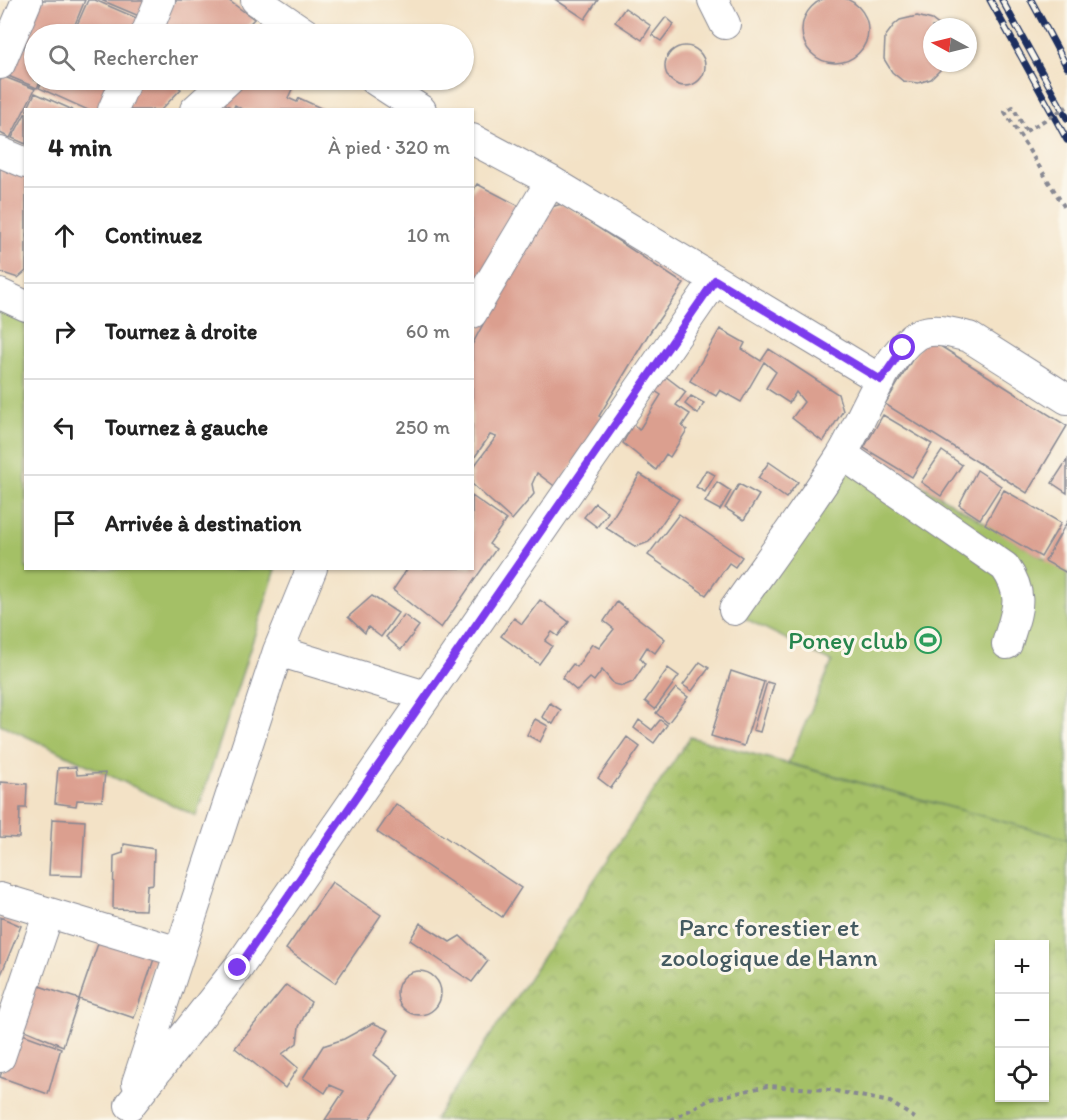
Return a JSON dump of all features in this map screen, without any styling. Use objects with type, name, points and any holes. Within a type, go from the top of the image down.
[{"type":"street","points":[[0,64],[27,0]]},
{"type":"street","points":[[150,24],[160,0]]},
{"type":"street","points":[[256,0],[284,24]]},
{"type":"street","points":[[114,108],[122,90]]},
{"type":"street","points":[[202,108],[219,90]]},
{"type":"street","points":[[390,90],[418,108]]},
{"type":"street","points":[[474,140],[551,181],[881,380]]},
{"type":"street","points":[[0,152],[24,162]]},
{"type":"street","points":[[474,310],[551,181]]},
{"type":"street","points":[[128,1113],[238,968],[715,280]]},
{"type":"street","points":[[0,294],[24,305]]},
{"type":"street","points":[[734,610],[842,454],[881,380],[903,348],[916,336],[930,332],[950,332],[969,337],[1067,399]]},
{"type":"street","points":[[842,454],[1005,567],[1016,583],[1018,604],[1007,644]]},
{"type":"street","points":[[128,1113],[278,651],[313,571]]},
{"type":"street","points":[[278,651],[426,696]]},
{"type":"street","points":[[0,898],[48,915],[179,952]]},
{"type":"street","points":[[0,1057],[48,915]]},
{"type":"path","points":[[1067,107],[1026,131],[1013,107],[1005,112],[1067,211]]},
{"type":"path","points":[[671,1120],[711,1099],[767,1086],[831,1090],[890,1102],[918,1120]]},
{"type":"green space","points":[[0,307],[24,319],[24,570],[276,570],[196,816],[0,724]]},
{"type":"green space","name":"Poney club","points":[[859,448],[1067,572],[1067,839],[788,763],[832,662],[744,618]]},
{"type":"green space","name":"Parc forestier et zoologique de Hann","points":[[690,737],[1067,839],[1067,1120],[434,1120]]},
{"type":"building","points":[[826,-1],[844,-1],[853,3],[862,12],[867,24],[867,36],[858,53],[847,60],[835,63],[823,60],[812,53],[805,42],[802,30],[808,12],[817,3]]},
{"type":"building","points":[[32,0],[85,0],[75,24],[24,24],[24,42],[15,38]]},
{"type":"building","points":[[88,0],[95,0],[141,20],[139,24],[77,24]]},
{"type":"building","points":[[101,0],[146,0],[139,16]]},
{"type":"building","points":[[174,0],[228,0],[254,19],[249,24],[159,24]]},
{"type":"building","points":[[556,0],[598,0],[585,19]]},
{"type":"building","points":[[625,8],[651,26],[642,40],[615,22]]},
{"type":"building","points":[[917,16],[924,18],[923,72],[938,72],[931,79],[918,83],[903,81],[892,72],[884,59],[885,37],[900,20]]},
{"type":"building","points":[[666,17],[674,24],[661,41],[652,35]]},
{"type":"building","points":[[19,43],[24,45],[24,83],[6,75]]},
{"type":"building","points":[[685,46],[693,47],[699,52],[704,58],[704,74],[699,80],[693,85],[685,86],[677,85],[671,80],[666,74],[665,66],[666,58],[671,52],[677,47]]},
{"type":"building","points":[[2,76],[24,85],[24,90],[34,90],[10,138],[0,133]]},
{"type":"building","points":[[43,90],[111,90],[104,108],[84,108]]},
{"type":"building","points":[[129,90],[180,90],[163,108],[129,108],[122,102]]},
{"type":"building","points":[[223,90],[292,90],[288,98],[297,102],[299,98],[321,108],[240,108],[235,105],[231,108],[214,97]]},
{"type":"building","points":[[35,93],[69,108],[28,108]]},
{"type":"building","points":[[24,116],[24,143],[12,138]]},
{"type":"building","points":[[0,163],[24,173],[24,273],[18,278],[0,272]]},
{"type":"building","points":[[477,184],[525,209],[481,285],[474,282],[474,189]]},
{"type":"building","points":[[562,204],[684,284],[648,335],[599,416],[604,419],[557,488],[537,473],[532,484],[534,494],[512,520],[474,486],[474,466],[496,437],[490,435],[474,458],[474,341],[544,209]]},
{"type":"building","points":[[720,329],[745,343],[742,349],[761,361],[769,349],[838,394],[843,411],[823,442],[792,418],[804,402],[796,392],[789,403],[766,388],[776,372],[764,362],[741,402],[720,390],[716,396],[690,381]]},
{"type":"building","points":[[926,337],[1067,426],[1027,493],[885,404]]},
{"type":"building","points":[[665,376],[686,392],[676,405],[690,414],[682,426],[687,430],[670,457],[666,454],[656,470],[623,443],[633,424],[639,430],[661,395],[655,391]]},
{"type":"building","points":[[691,396],[704,403],[698,414],[685,404]]},
{"type":"building","points":[[883,415],[932,444],[912,477],[864,448]]},
{"type":"building","points":[[942,451],[962,465],[941,496],[921,482]]},
{"type":"building","points":[[1067,460],[1067,493],[1052,483]]},
{"type":"building","points":[[769,462],[798,482],[786,498],[758,478]]},
{"type":"building","points":[[706,470],[715,475],[705,492],[696,487]]},
{"type":"building","points":[[977,470],[1001,486],[980,519],[959,505]]},
{"type":"building","points":[[640,474],[679,499],[649,542],[636,547],[606,528]]},
{"type":"building","points":[[717,482],[731,491],[720,510],[705,502]]},
{"type":"building","points":[[739,484],[759,495],[744,520],[725,508]]},
{"type":"building","points":[[1004,490],[1061,523],[1041,557],[985,524]]},
{"type":"building","points":[[474,497],[506,520],[489,544],[496,549],[441,628],[393,590],[407,570],[474,570]]},
{"type":"building","points":[[595,503],[608,513],[597,527],[584,517]]},
{"type":"building","points":[[679,514],[742,557],[735,567],[729,563],[706,595],[648,555]]},
{"type":"building","points":[[1067,522],[1067,573],[1045,561]]},
{"type":"building","points":[[372,596],[398,613],[381,637],[368,627],[365,633],[348,617]]},
{"type":"building","points":[[540,600],[569,622],[558,636],[552,632],[545,641],[552,646],[539,664],[501,636],[514,618],[522,624]]},
{"type":"building","points":[[617,602],[665,639],[655,653],[647,647],[640,658],[645,664],[633,682],[623,686],[614,684],[602,670],[594,681],[590,678],[577,691],[562,678],[573,664],[577,667],[592,644],[599,648],[614,629],[604,621]]},
{"type":"building","points":[[404,615],[419,626],[401,650],[386,637]]},
{"type":"building","points":[[700,662],[709,668],[692,691],[683,685]]},
{"type":"building","points":[[668,668],[679,676],[655,709],[645,701]]},
{"type":"building","points":[[731,671],[764,682],[744,746],[711,736]]},
{"type":"building","points":[[767,682],[774,684],[760,732],[753,730]]},
{"type":"building","points":[[676,688],[688,697],[668,723],[656,713]]},
{"type":"building","points":[[550,703],[561,710],[553,724],[542,717]]},
{"type":"building","points":[[535,719],[548,726],[540,742],[527,735]]},
{"type":"building","points":[[639,720],[652,730],[660,720],[667,725],[654,743],[634,728]]},
{"type":"building","points":[[627,737],[640,747],[611,788],[598,778]]},
{"type":"building","points":[[76,767],[77,775],[105,773],[102,801],[77,800],[76,806],[55,803],[58,768]]},
{"type":"building","points":[[0,782],[27,784],[26,808],[20,808],[19,838],[0,837]]},
{"type":"building","points":[[396,804],[521,888],[502,917],[377,832]]},
{"type":"building","points":[[52,819],[85,821],[82,876],[49,875]]},
{"type":"building","points":[[124,844],[154,849],[153,884],[147,885],[145,910],[113,909],[114,856],[123,853]]},
{"type":"building","points":[[332,882],[381,915],[335,983],[286,949]]},
{"type":"building","points":[[0,917],[21,926],[0,977]]},
{"type":"building","points":[[420,923],[450,942],[460,936],[488,961],[472,982],[410,940]]},
{"type":"building","points":[[101,935],[156,953],[134,1018],[79,999]]},
{"type":"building","points":[[419,971],[434,978],[441,993],[434,1008],[419,1015],[404,1008],[397,993],[404,978]]},
{"type":"building","points":[[33,984],[79,999],[63,1046],[18,1027]]},
{"type":"building","points":[[286,985],[311,1002],[299,1027],[297,1043],[282,1054],[298,1068],[285,1088],[235,1048]]},
{"type":"building","points":[[373,1023],[389,1030],[374,1055],[399,1075],[369,1120],[325,1120],[344,1091],[330,1085],[325,1093],[303,1078],[323,1046],[344,1039]]},
{"type":"building","points":[[14,1031],[61,1048],[48,1094],[0,1077]]},
{"type":"railway","points":[[990,0],[1067,140]]},
{"type":"railway","points":[[1002,0],[1067,118]]},
{"type":"railway","points":[[1031,0],[1067,67]]},
{"type":"place","name":"Poney club","points":[[928,640]]},
{"type":"route","points":[[238,968],[715,280],[881,380],[903,348]]}]
